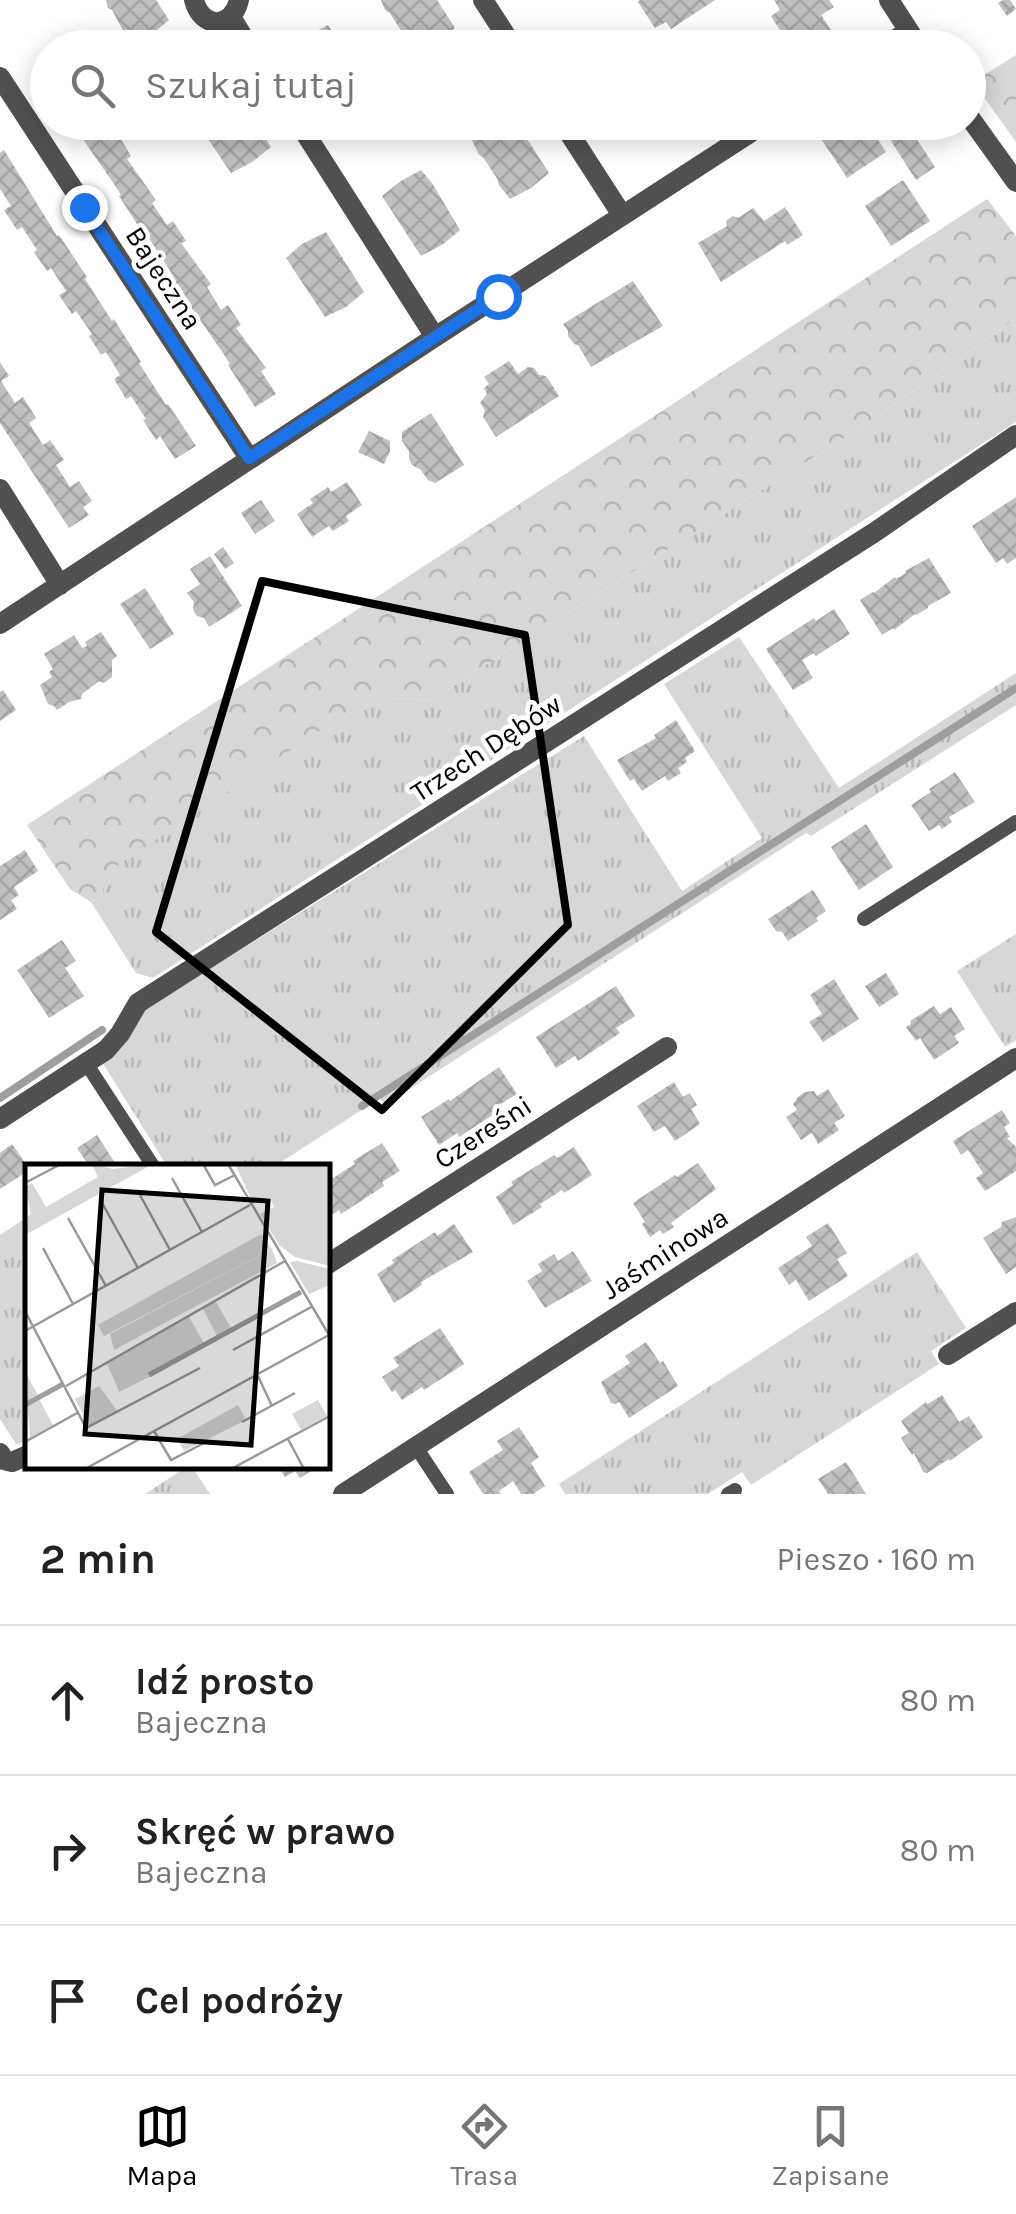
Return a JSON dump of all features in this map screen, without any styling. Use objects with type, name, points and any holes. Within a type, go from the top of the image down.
[{"type":"street","points":[[194,0],[197,12],[214,22],[235,9]]},
{"type":"street","points":[[483,0],[502,30]]},
{"type":"street","points":[[889,0],[908,30]]},
{"type":"street","name":"Bajeczna","points":[[0,78],[30,124]]},
{"type":"street","name":"Bajeczna","points":[[41,140],[249,458]]},
{"type":"street","points":[[310,140],[436,336]]},
{"type":"street","points":[[573,140],[622,216]]},
{"type":"street","points":[[0,624],[739,140]]},
{"type":"street","points":[[986,140],[1016,182]]},
{"type":"street","name":"Trzech Dębów","points":[[0,1120],[106,1050],[138,1003],[875,532],[1016,435]]},
{"type":"street","points":[[0,489],[60,585]]},
{"type":"street","name":"Czereśni","points":[[330,1263],[668,1047]]},
{"type":"street","name":"Jaśminowa","points":[[343,1494],[1016,1058]]},
{"type":"street","points":[[948,1354],[1016,1312]]},
{"type":"street","points":[[2,1457],[12,1462],[25,1456]]},
{"type":"lane","points":[[864,919],[1016,822]]},
{"type":"lane","points":[[86,1063],[152,1164]]},
{"type":"lane","points":[[416,1446],[447,1494]]},
{"type":"highlighted area","points":[[262,581],[525,635],[568,925],[382,1110],[156,932]]},
{"type":"green space","points":[[1016,55],[1016,142],[986,100],[986,74]]},
{"type":"green space","points":[[987,199],[1016,236],[1016,318],[874,419],[430,700],[402,698],[361,703],[106,873],[102,895],[91,902],[70,889],[27,825]]},
{"type":"green space","points":[[1016,318],[1016,422],[153,978],[136,973],[91,902],[102,895],[105,873],[361,702],[430,700],[874,419]]},
{"type":"green space","points":[[739,637],[839,788],[1016,673],[1016,705],[811,836],[806,833],[385,1105],[380,1098],[278,1164],[166,1164],[102,1062],[145,1009],[584,736],[682,891],[762,838],[664,684]]},
{"type":"green space","points":[[1016,934],[1016,1040],[1005,1047],[957,971]]},
{"type":"green space","points":[[25,1218],[25,1443],[16,1444],[0,1419],[0,1235]]},
{"type":"green space","points":[[917,1252],[966,1328],[931,1351],[939,1364],[751,1485],[742,1472],[708,1494],[565,1494],[559,1484]]},
{"type":"green space","points":[[183,1469],[193,1469],[210,1494],[145,1494]]},
{"type":"building","points":[[106,0],[156,0],[169,20],[157,30],[123,30]]},
{"type":"building","points":[[381,0],[437,0],[455,28],[401,30]]},
{"type":"building","points":[[640,0],[715,0],[671,29],[666,22],[655,28]]},
{"type":"building","points":[[774,0],[829,0],[834,7],[821,15],[831,30],[780,30],[771,16],[780,10]]},
{"type":"building","points":[[1010,0],[1016,9],[1007,16],[998,3]]},
{"type":"building","points":[[83,140],[121,140],[131,156],[127,159],[156,200],[152,203],[167,225],[173,221],[186,241],[181,243],[211,284],[207,287],[221,310],[228,305],[241,325],[236,328],[266,368],[261,371],[276,394],[255,407]]},
{"type":"building","points":[[209,140],[267,140],[271,147],[231,173]]},
{"type":"building","points":[[472,140],[528,140],[549,173],[510,199]]},
{"type":"building","points":[[822,140],[878,140],[886,152],[847,178]]},
{"type":"building","points":[[917,140],[935,167],[916,180],[891,141]]},
{"type":"building","points":[[4,150],[196,446],[175,459],[160,436],[156,440],[131,396],[126,399],[114,379],[120,375],[106,352],[101,355],[76,311],[72,314],[59,295],[66,291],[51,268],[47,271],[22,227],[17,230],[4,210],[11,206],[0,189],[0,153]]},
{"type":"building","points":[[421,170],[460,230],[421,256],[382,196]]},
{"type":"building","points":[[903,180],[930,221],[891,246],[865,206]]},
{"type":"building","points":[[785,207],[803,235],[787,245],[785,241],[721,282],[698,243],[727,226],[726,221],[733,216],[738,218],[753,208],[764,221]]},
{"type":"building","points":[[326,232],[364,292],[325,317],[286,258],[302,244]]},
{"type":"building","points":[[633,281],[663,326],[591,367],[563,324]]},
{"type":"building","points":[[509,361],[518,374],[528,367],[546,376],[559,396],[496,437],[483,417],[485,410],[480,403],[489,384],[484,377]]},
{"type":"building","points":[[0,362],[9,376],[1,381],[15,403],[23,397],[36,418],[29,423],[43,445],[50,440],[64,460],[56,465],[70,487],[79,481],[92,501],[83,507],[89,515],[69,528],[0,423]]},
{"type":"building","points":[[431,413],[464,465],[435,483],[412,465],[402,441],[402,432]]},
{"type":"building","points":[[369,431],[390,441],[384,464],[358,452]]},
{"type":"building","points":[[347,482],[362,505],[346,516],[349,521],[333,531],[329,526],[312,537],[297,514],[328,487],[331,492]]},
{"type":"building","points":[[1016,497],[1016,558],[1007,564],[1003,558],[996,563],[972,526]]},
{"type":"building","points":[[261,500],[275,521],[255,534],[241,513]]},
{"type":"building","points":[[223,547],[234,563],[225,569],[214,554]]},
{"type":"building","points":[[210,556],[242,606],[209,627],[193,610],[194,602],[187,593],[200,584],[190,569]]},
{"type":"building","points":[[929,558],[951,593],[882,635],[860,600]]},
{"type":"building","points":[[145,588],[174,634],[150,649],[120,604]]},
{"type":"building","points":[[834,609],[850,634],[816,656],[814,653],[802,660],[813,678],[793,690],[766,649]]},
{"type":"building","points":[[101,632],[117,656],[112,660],[112,677],[104,683],[99,681],[81,699],[57,710],[48,704],[40,685],[52,677],[49,672],[53,669],[44,654],[74,635],[82,648]]},
{"type":"building","points":[[3,690],[16,710],[0,721],[0,692]]},
{"type":"building","points":[[676,720],[695,751],[678,768],[681,773],[668,781],[665,776],[642,791],[634,779],[630,781],[617,760],[656,738],[654,735]]},
{"type":"building","points":[[955,772],[975,802],[949,817],[952,822],[942,829],[939,825],[929,831],[911,805]]},
{"type":"building","points":[[866,824],[893,867],[859,890],[831,847]]},
{"type":"building","points":[[25,850],[38,871],[14,887],[19,895],[11,900],[17,909],[0,920],[0,866]]},
{"type":"building","points":[[813,890],[826,911],[788,941],[768,919]]},
{"type":"building","points":[[62,940],[76,961],[65,968],[84,996],[49,1018],[17,970]]},
{"type":"building","points":[[886,973],[899,994],[879,1007],[865,986]]},
{"type":"building","points":[[834,979],[859,1019],[823,1042],[809,1022],[822,1014],[810,995]]},
{"type":"building","points":[[616,986],[635,1016],[616,1028],[620,1033],[578,1061],[575,1056],[556,1068],[536,1037]]},
{"type":"building","points":[[934,1006],[940,1014],[951,1007],[965,1029],[954,1036],[959,1043],[934,1060],[920,1038],[916,1041],[906,1027]]},
{"type":"building","points":[[499,1067],[517,1094],[499,1105],[502,1109],[439,1145],[421,1117]]},
{"type":"building","points":[[674,1082],[683,1097],[690,1093],[697,1105],[691,1109],[700,1124],[675,1141],[665,1126],[654,1132],[637,1106]]},
{"type":"building","points":[[828,1089],[845,1116],[834,1123],[839,1130],[818,1144],[812,1133],[801,1140],[786,1117],[797,1110],[793,1104],[805,1092],[814,1091],[817,1096]]},
{"type":"building","points":[[1002,1110],[1010,1123],[1004,1127],[1010,1137],[1007,1138],[1016,1147],[1016,1171],[985,1191],[976,1178],[983,1173],[968,1150],[961,1155],[953,1141]]},
{"type":"building","points":[[97,1135],[116,1164],[85,1164],[77,1148]]},
{"type":"building","points":[[382,1143],[400,1171],[341,1214],[339,1210],[330,1216],[330,1176],[333,1178],[355,1164],[353,1161]]},
{"type":"building","points":[[12,1144],[26,1164],[25,1173],[0,1189],[0,1153]]},
{"type":"building","points":[[574,1147],[592,1175],[564,1193],[562,1190],[513,1225],[496,1197],[513,1185],[511,1182]]},
{"type":"building","points":[[698,1163],[716,1189],[671,1223],[674,1227],[650,1237],[633,1203]]},
{"type":"building","points":[[1016,1217],[1016,1267],[1006,1274],[983,1238],[1001,1227],[1002,1222]]},
{"type":"building","points":[[828,1223],[847,1253],[837,1259],[848,1276],[809,1301],[796,1280],[789,1285],[778,1268],[812,1246],[806,1237]]},
{"type":"building","points":[[454,1224],[473,1252],[394,1303],[377,1274],[435,1232],[437,1236]]},
{"type":"building","points":[[573,1251],[592,1281],[545,1308],[527,1281],[542,1271],[538,1264],[554,1254],[558,1261]]},
{"type":"building","points":[[440,1328],[464,1364],[402,1400],[382,1377],[399,1366],[393,1358]]},
{"type":"building","points":[[646,1342],[678,1386],[629,1418],[619,1402],[611,1403],[601,1382],[630,1363],[625,1356]]},
{"type":"building","points":[[942,1395],[959,1422],[969,1416],[983,1437],[927,1473],[901,1438],[909,1433],[901,1421]]},
{"type":"building","points":[[519,1427],[539,1457],[531,1463],[545,1486],[533,1494],[521,1494],[513,1481],[499,1491],[501,1494],[483,1494],[469,1472],[503,1450],[497,1441]]},
{"type":"building","points":[[846,1462],[866,1494],[828,1494],[818,1479]]},
{"type":"building","points":[[280,1469],[314,1469],[300,1478],[295,1471],[285,1477]]},
{"type":"waterway","points":[[362,1106],[1016,688]]},
{"type":"waterway","points":[[0,1098],[102,1030]]},
{"type":"route","points":[[84,207],[249,458],[498,296]]}]
